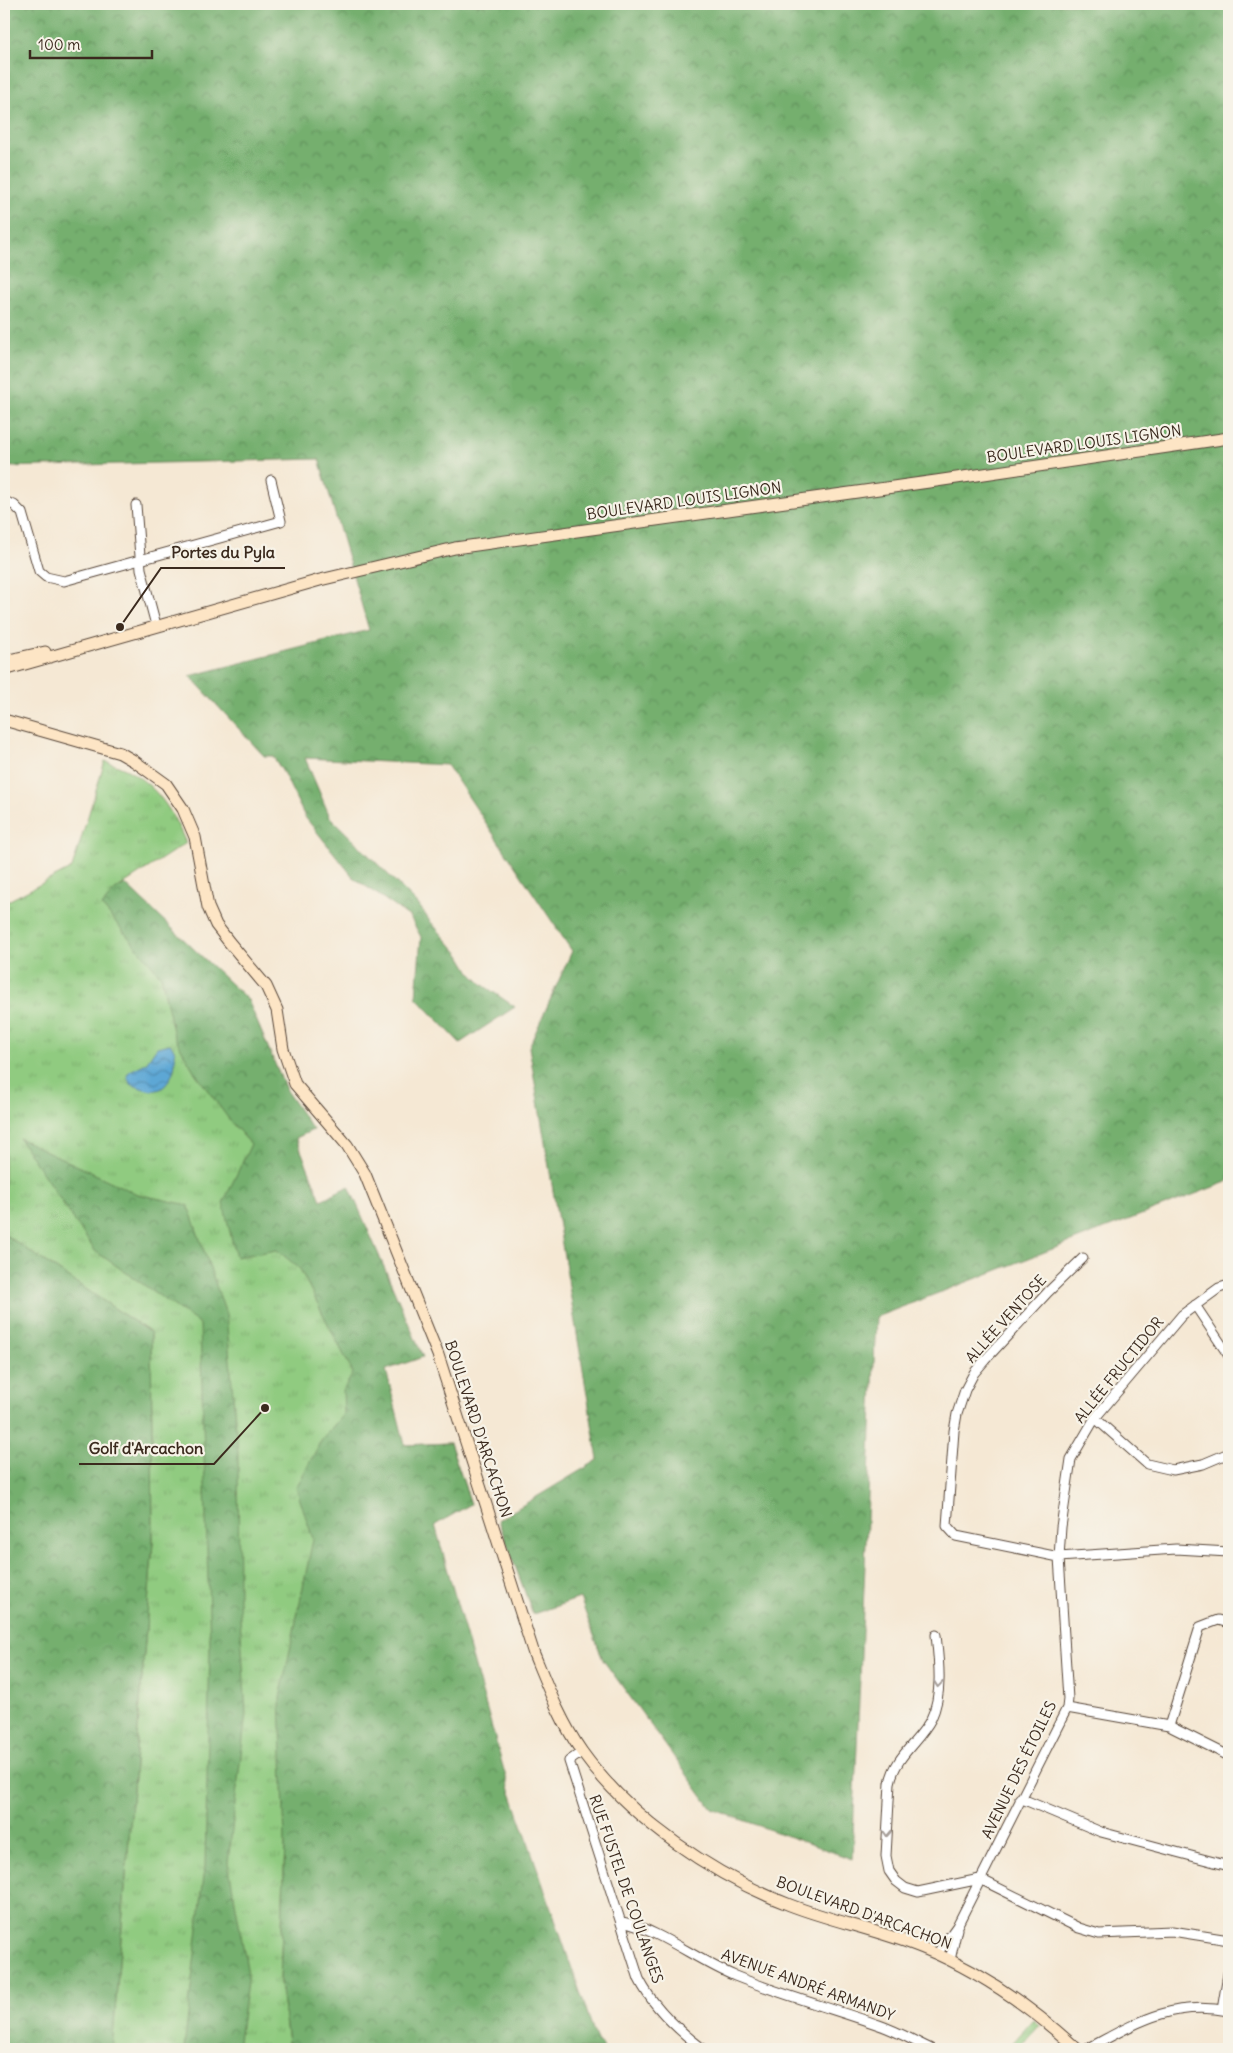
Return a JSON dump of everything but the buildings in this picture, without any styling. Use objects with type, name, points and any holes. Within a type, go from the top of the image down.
[{"type":"main road","name":"BOULEVARD LOUIS LIGNON","points":[[153,626],[320,580],[455,548],[917,484],[1229,438]]},
{"type":"main road","points":[[4,661],[153,626]]},
{"type":"main road","points":[[4,670],[75,651],[153,626]]},
{"type":"main road","name":"BOULEVARD D'ARCACHON","points":[[4,720],[120,754],[134,761],[166,784],[183,809],[195,838],[208,907],[225,936],[266,986],[277,1010],[283,1049],[295,1084],[347,1145],[365,1174],[438,1355],[534,1654],[553,1700],[582,1752],[617,1793],[660,1833],[735,1880],[790,1905],[880,1933],[950,1960],[999,1986],[1058,2031],[1077,2049]]},
{"type":"street","points":[[4,501],[14,505],[22,513],[36,566],[42,575],[60,581],[71,580],[281,521],[271,480]]},
{"type":"street","points":[[136,505],[140,560],[153,626]]},
{"type":"street","name":"ALLÉE VENTOSE","points":[[1083,1258],[1041,1299],[974,1373],[965,1390],[956,1414],[947,1526],[956,1536],[1059,1557],[1176,1549],[1229,1552]]},
{"type":"street","name":"ALLÉE FRUCTIDOR","points":[[1059,1557],[1061,1527],[1071,1459],[1095,1418],[1182,1315],[1219,1288],[1229,1285]]},
{"type":"street","points":[[1195,1305],[1229,1356]]},
{"type":"street","points":[[1095,1418],[1147,1464],[1173,1470],[1203,1464],[1229,1453]]},
{"type":"street","name":"AVENUE DES ÉTOILES","points":[[937,1954],[958,1926],[1020,1798],[1067,1708],[1059,1557]]},
{"type":"street","points":[[1169,1726],[1200,1627],[1218,1620],[1229,1623]]},
{"type":"street","points":[[936,1636],[940,1666],[934,1710],[931,1719],[901,1757],[892,1773],[886,1856],[889,1871],[896,1881],[905,1888],[918,1892],[980,1879],[1079,1928],[1099,1934],[1172,1932],[1229,1940]]},
{"type":"street","points":[[1067,1708],[1169,1726],[1229,1756]]},
{"type":"street","name":"RUE FUSTEL DE COULANGES","points":[[582,1752],[569,1761],[637,1973],[650,1997],[684,2035],[704,2049]]},
{"type":"street","points":[[1020,1798],[1110,1835],[1229,1866]]},
{"type":"street","name":"AVENUE ANDRÉ ARMANDY","points":[[622,1922],[638,1925],[704,1962],[735,1976],[881,2026],[931,2049]]},
{"type":"street","name":"AVENUE DES ÉTOILES","points":[[950,1960],[958,1926]]},
{"type":"street","points":[[1087,2049],[1140,2020],[1168,2011],[1191,2008],[1226,2010],[1229,1968]]},
{"type":"green space","points":[[4,4],[1229,4],[1229,1181],[876,1317],[852,1859],[712,1809],[603,1660],[580,1598],[533,1614],[498,1520],[598,1460],[529,1047],[572,951],[447,765],[305,758],[330,817],[418,904],[429,920],[460,955],[470,972],[483,985],[515,1007],[460,1043],[416,997],[421,937],[410,917],[354,878],[305,817],[273,756],[264,756],[190,676],[369,630],[319,459],[4,467]]},
{"type":"green space","points":[[105,761],[131,772],[152,788],[166,804],[186,843],[119,887],[148,918],[231,1122],[251,1144],[405,1445],[450,1443],[471,1504],[435,1524],[285,1844],[280,1982],[289,2049],[112,2049],[153,1542],[151,1333],[4,1234],[4,903],[72,868]]},
{"type":"green space","points":[[125,884],[248,1000],[287,1092],[313,1130],[296,1138],[321,1200],[349,1186],[423,1357],[386,1370],[405,1445],[450,1443],[471,1504],[435,1525],[507,1781],[597,2041],[605,2049],[289,2049],[280,1982],[285,1844],[280,1698],[313,1539],[296,1488],[321,1441],[344,1413],[343,1391],[353,1373],[300,1269],[277,1250],[236,1257],[223,1203],[251,1144],[231,1122],[195,1073],[174,1036],[161,976],[102,906],[115,890]]},
{"type":"green space","points":[[19,1138],[137,1194],[188,1205],[226,1314],[238,1453],[239,1600],[246,1714],[228,1862],[248,1974],[238,2049],[184,2049],[205,1867],[210,1646],[200,1324],[95,1251]]},
{"type":"green space","points":[[4,1234],[151,1333],[153,1542],[112,2049],[4,2049]]},
{"type":"green space","points":[[1033,2020],[1039,2026],[1018,2049],[1007,2049]]},
{"type":"water","points":[[170,1044],[174,1048],[174,1070],[162,1088],[147,1090],[130,1084],[127,1075],[130,1071],[146,1063],[157,1047]]},
{"type":"place","name":"Portes du Pyla","points":[[120,627]]},
{"type":"place","name":"Golf d'Arcachon","points":[[265,1408]]}]
